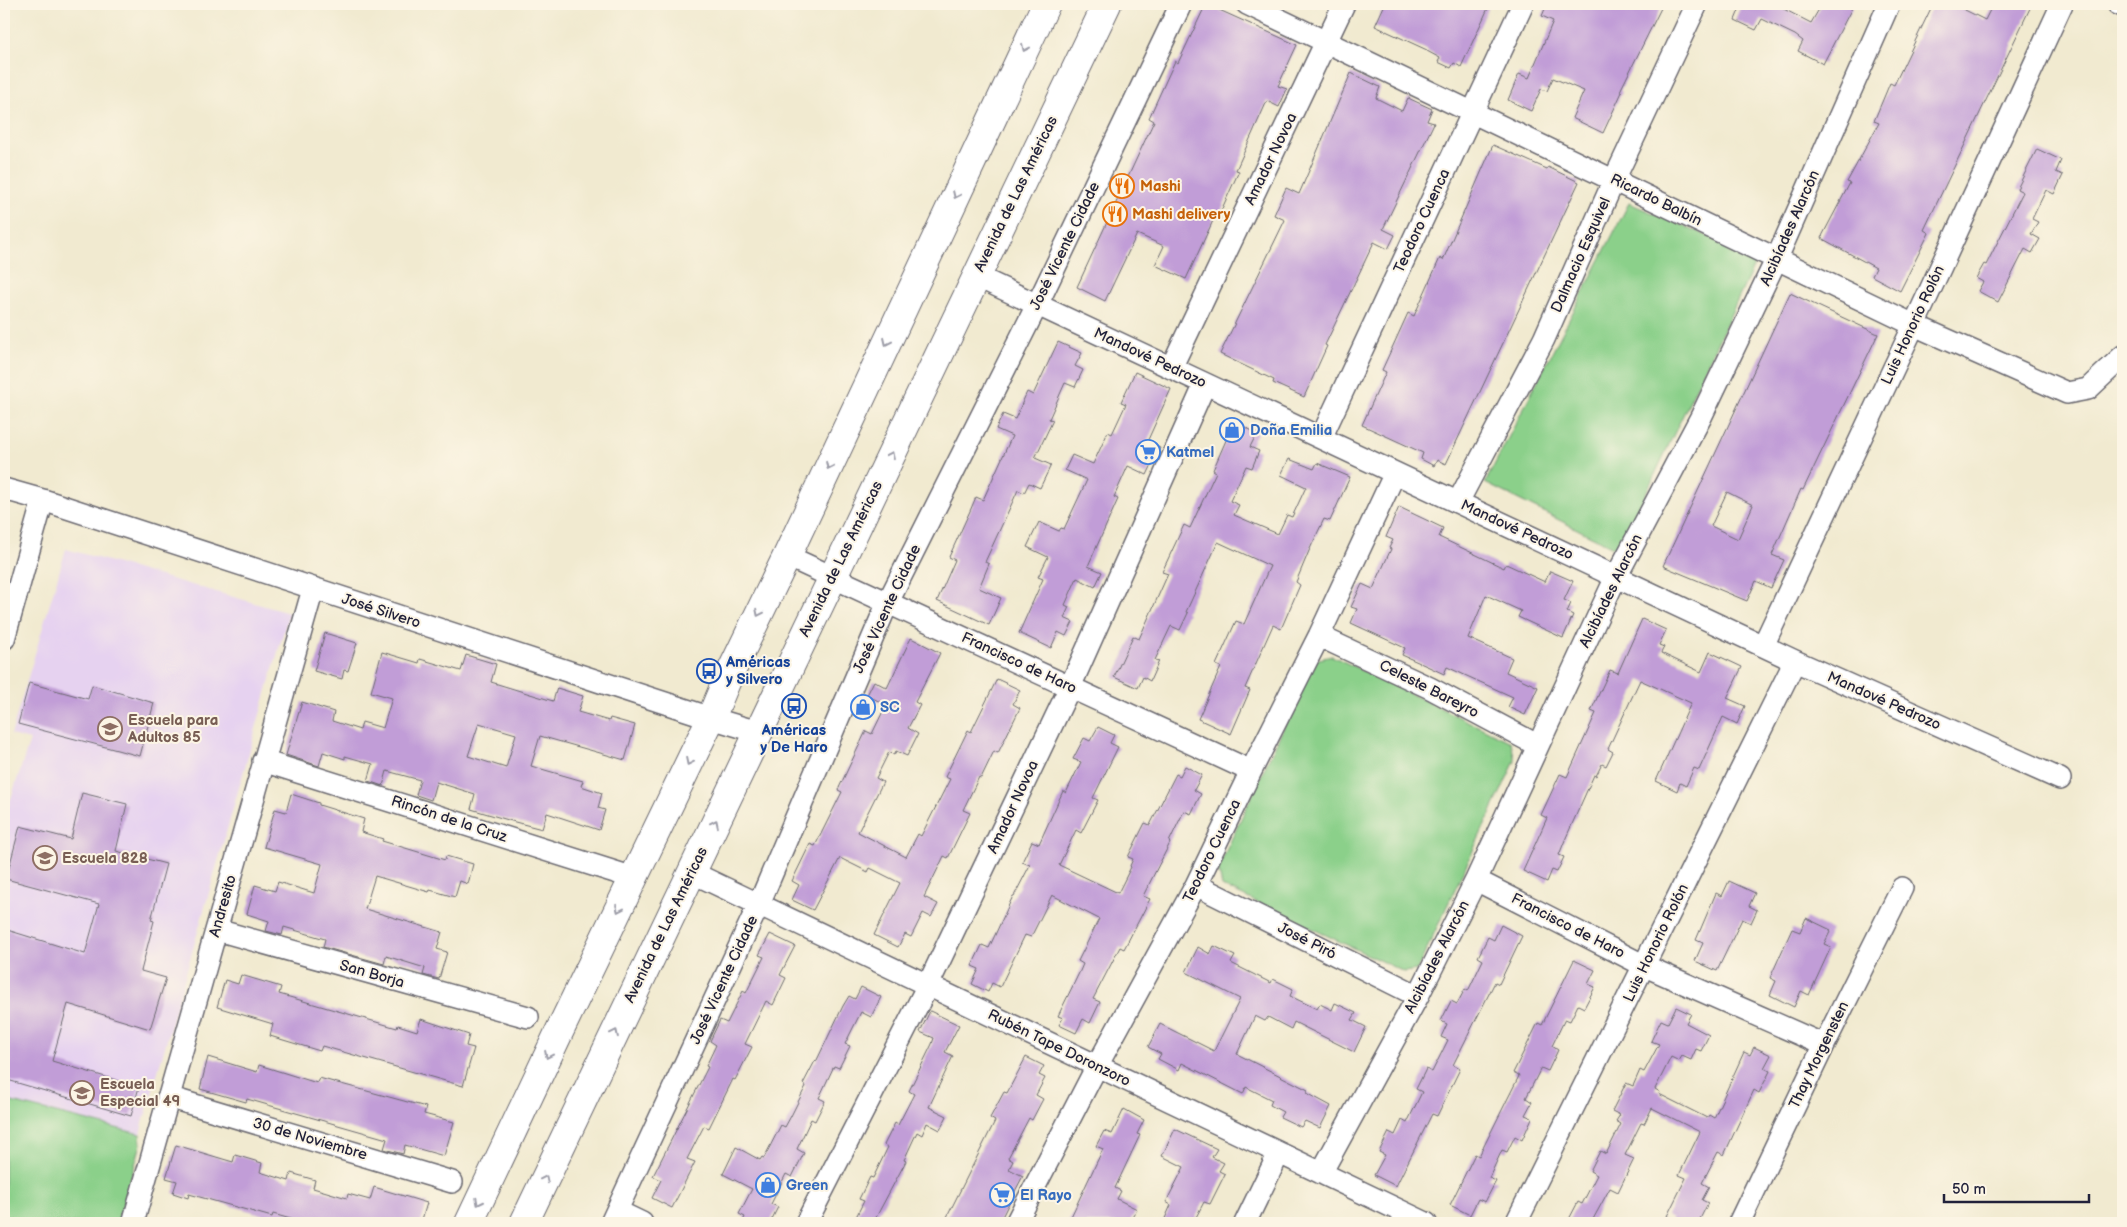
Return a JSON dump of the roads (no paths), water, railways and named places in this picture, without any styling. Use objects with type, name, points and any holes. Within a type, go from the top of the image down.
[{"type":"main road","points":[[469,1223],[787,556],[1046,4]]},
{"type":"main road","name":"Avenida de Las Américas","points":[[524,1223],[1107,4]]},
{"type":"street","name":"José Vicente Cidade","points":[[614,1217],[759,904],[888,602],[1037,305],[1181,4]]},
{"type":"street","name":"Ricardo Balbín","points":[[1247,4],[1914,324],[2067,393],[2088,389],[2123,356]]},
{"type":"street","name":"Amador Novoa","points":[[1171,368],[1344,4]]},
{"type":"street","name":"Teodoro Cuenca","points":[[1320,438],[1523,4]]},
{"type":"street","name":"Dalmacio Esquivel","points":[[1458,502],[1544,339],[1614,180],[1697,4]]},
{"type":"street","name":"Alcibíades Alarcón","points":[[1321,1173],[1418,996],[1476,880],[1616,577],[1700,417],[1777,258],[1890,4]]},
{"type":"street","name":"Luis Honorio Rolón","points":[[1763,646],[2062,4]]},
{"type":"street","points":[[2118,4],[2123,6]]},
{"type":"street","name":"Mandové Pedrozo","points":[[976,276],[1795,661],[2060,779]]},
{"type":"street","name":"Amador Novoa","points":[[806,1223],[928,985],[1070,687],[1205,384]]},
{"type":"street","name":"Teodoro Cuenca","points":[[1016,1223],[1097,1066],[1196,885],[1319,636],[1395,473]]},
{"type":"street","name":"José Silvero","points":[[4,489],[44,500],[710,718],[758,732]]},
{"type":"street","points":[[4,639],[44,500]]},
{"type":"street","name":"Francisco de Haro","points":[[787,556],[1251,771]]},
{"type":"street","name":"Andresito","points":[[133,1223],[313,589]]},
{"type":"street","name":"Celeste Bareyro","points":[[1319,636],[1430,688],[1537,745]]},
{"type":"street","name":"Luis Honorio Rolón","points":[[1516,1223],[1795,661]]},
{"type":"street","name":"Rincón de la Cruz","points":[[264,761],[634,878]]},
{"type":"street","name":"Rubén Tape Doronzoro","points":[[692,872],[1426,1223]]},
{"type":"street","name":"Francisco de Haro","points":[[1476,880],[1645,966],[1824,1045]]},
{"type":"street","name":"José Piró","points":[[1196,885],[1418,996]]},
{"type":"street","name":"Thay Morgensten","points":[[1739,1223],[1902,888]]},
{"type":"street","name":"San Borja","points":[[216,930],[528,1017]]},
{"type":"street","name":"30 de Noviembre","points":[[168,1097],[452,1182]]},
{"type":"street","points":[[1245,1223],[1279,1153]]},
{"type":"street","points":[[614,1217],[642,1223]]},
{"type":"place","name":"Mashi","points":[[1122,186]]},
{"type":"place","name":"Mashi delivery","points":[[1115,214]]},
{"type":"place","name":"Doña Emilia","points":[[1232,430]]},
{"type":"place","name":"Katmel","points":[[1148,452]]},
{"type":"place","name":"Américas y Silvero","points":[[709,671]]},
{"type":"place","name":"Américas y De Haro","points":[[794,706]]},
{"type":"place","name":"SC","points":[[863,707]]},
{"type":"place","name":"Escuela para Adultos 85","points":[[110,729]]},
{"type":"place","name":"Escuela 828","points":[[45,858]]},
{"type":"place","name":"Escuela Especial 49","points":[[82,1093]]},
{"type":"place","name":"Green","points":[[768,1185]]},
{"type":"place","name":"El Rayo","points":[[1002,1195]]}]
